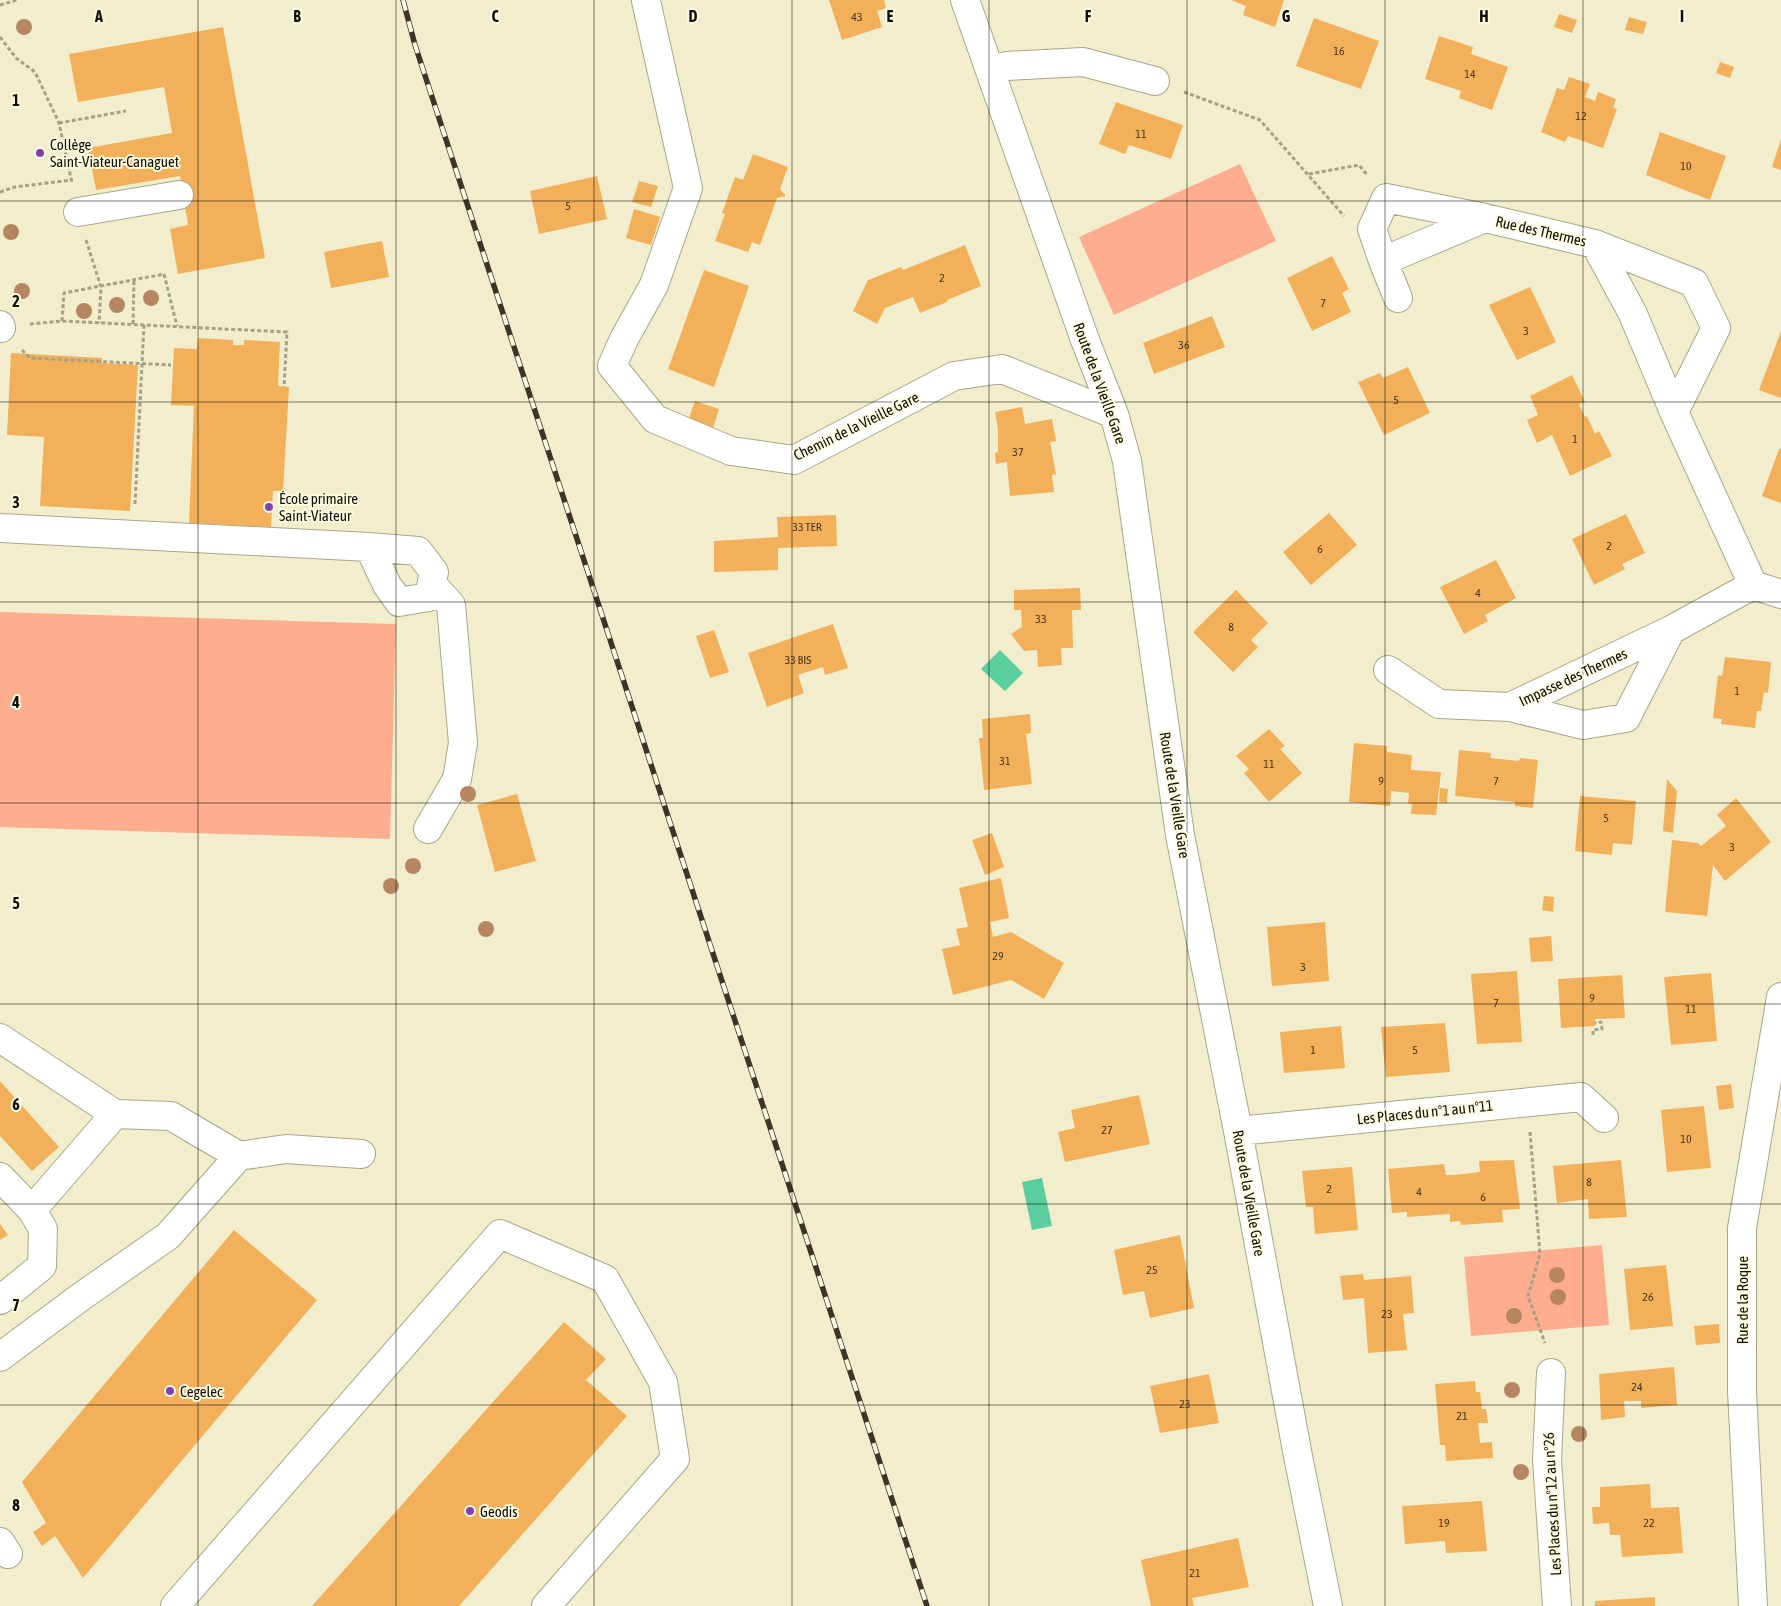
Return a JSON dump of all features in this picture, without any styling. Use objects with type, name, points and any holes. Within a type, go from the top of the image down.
[{"type":"street","name":"Route de la Vieille Gare","points":[[965,0],[1085,340],[1114,414],[1127,461],[1180,836],[1328,1606]]},
{"type":"street","name":"Chemin de la Vieille Gare","points":[[646,1],[688,188],[654,285],[612,366],[654,419],[731,451],[794,460],[954,376],[1002,369],[1114,414]]},
{"type":"street","points":[[990,71],[1006,66],[1083,62],[1155,81]]},
{"type":"street","points":[[78,212],[179,195]]},
{"type":"street","points":[[1398,298],[1372,229],[1386,198],[1485,218]]},
{"type":"street","name":"Rue des Thermes","points":[[1383,261],[1485,218],[1595,244],[1694,283],[1716,328],[1674,412]]},
{"type":"street","name":"Rue des Thermes","points":[[1595,244],[1632,312],[1674,412],[1753,585]]},
{"type":"street","points":[[0,528],[369,547],[418,551],[434,572],[429,597],[399,602],[387,585],[369,547]]},
{"type":"street","points":[[428,829],[457,779],[463,743],[451,605],[432,584]]},
{"type":"street","points":[[1753,585],[1781,594]]},
{"type":"street","name":"Impasse des Thermes","points":[[1388,670],[1439,704],[1510,707],[1672,630],[1753,585]]},
{"type":"street","points":[[1510,707],[1583,724],[1626,718],[1672,630]]},
{"type":"street","name":"Rue de la Roque","points":[[1753,1606],[1742,1391],[1742,1228],[1781,997]]},
{"type":"street","points":[[0,1038],[115,1114],[171,1116],[239,1156],[286,1149],[361,1154]]},
{"type":"street","name":"Les Places du n°1 au n°11","points":[[1238,1131],[1581,1096],[1604,1118]]},
{"type":"street","points":[[32,1210],[115,1114]]},
{"type":"street","points":[[0,1357],[82,1296],[168,1236],[239,1156]]},
{"type":"street","points":[[0,1177],[32,1210],[43,1229],[42,1266],[0,1300]]},
{"type":"street","points":[[175,1606],[500,1234],[605,1279],[664,1382],[675,1459],[546,1606]]},
{"type":"street","name":"Les Places du n°12 au n°26","points":[[1551,1373],[1548,1460],[1558,1606]]},
{"type":"path","points":[[0,5],[17,0]]},
{"type":"path","points":[[0,37],[16,58],[35,72],[59,123],[78,212],[101,287],[99,323]]},
{"type":"path","points":[[1155,81],[1260,120],[1309,174],[1343,216],[1386,198],[1359,165],[1309,174]]},
{"type":"path","points":[[59,123],[126,110]]},
{"type":"path","points":[[0,192],[15,187],[72,180]]},
{"type":"path","points":[[62,321],[64,293],[164,274],[177,326]]},
{"type":"path","points":[[132,324],[134,281]]},
{"type":"path","points":[[1,326],[62,321],[287,332],[284,387]]},
{"type":"path","points":[[134,512],[144,325]]},
{"type":"path","points":[[1,326],[30,358],[171,364]]},
{"type":"path","points":[[1593,1035],[1593,1030],[1602,1029],[1601,1022],[1595,1022]]},
{"type":"path","points":[[1528,1101],[1540,1254],[1528,1296],[1543,1336],[1551,1373]]},
{"type":"shaded area","points":[[1240,164],[1276,241],[1114,315],[1079,237]]},
{"type":"shaded area","points":[[0,612],[396,624],[390,839],[0,827]]},
{"type":"shaded area","points":[[1000,650],[1023,673],[1005,691],[981,669]]},
{"type":"shaded area","points":[[1042,1178],[1052,1226],[1032,1230],[1022,1182]]},
{"type":"shaded area","points":[[1602,1245],[1609,1325],[1471,1336],[1464,1257]]},
{"type":"building","points":[[829,0],[884,0],[886,8],[877,11],[882,27],[842,40]]},
{"type":"building","points":[[1231,0],[1284,0],[1275,27],[1243,15],[1246,6]]},
{"type":"building","points":[[1559,14],[1577,20],[1572,33],[1554,27]]},
{"type":"building","points":[[1629,17],[1647,22],[1643,34],[1625,30]]},
{"type":"building","points":[[1314,18],[1379,41],[1361,89],[1296,66]]},
{"type":"building","points":[[223,27],[265,258],[178,274],[170,229],[188,225],[180,176],[96,190],[88,148],[172,133],[164,87],[78,102],[69,54]]},
{"type":"building","points":[[1439,36],[1473,47],[1471,54],[1508,67],[1492,110],[1459,98],[1461,91],[1425,79]]},
{"type":"building","points":[[1720,62],[1734,67],[1730,78],[1716,73]]},
{"type":"building","points":[[1569,77],[1590,84],[1585,97],[1595,101],[1598,92],[1616,99],[1613,108],[1617,109],[1603,148],[1568,136],[1565,142],[1541,132],[1557,88],[1564,90]]},
{"type":"building","points":[[1116,102],[1183,125],[1171,159],[1129,145],[1125,154],[1099,144]]},
{"type":"building","points":[[1660,132],[1726,156],[1710,200],[1646,175]]},
{"type":"building","points":[[1781,139],[1781,170],[1772,167]]},
{"type":"building","points":[[753,154],[788,167],[780,189],[786,196],[777,198],[760,245],[752,242],[748,252],[715,241],[725,214],[722,213],[735,177],[743,180]]},
{"type":"building","points":[[597,176],[607,219],[539,234],[530,191]]},
{"type":"building","points":[[639,181],[658,186],[651,207],[632,202]]},
{"type":"building","points":[[634,209],[660,217],[651,245],[626,238]]},
{"type":"building","points":[[382,241],[389,277],[331,288],[324,252]]},
{"type":"building","points":[[965,245],[981,286],[920,313],[913,297],[885,308],[877,324],[853,311],[868,280],[901,267],[903,270]]},
{"type":"building","points":[[1332,256],[1349,289],[1342,293],[1351,312],[1312,331],[1287,278]]},
{"type":"building","points":[[704,270],[749,286],[714,387],[668,369]]},
{"type":"building","points":[[1530,287],[1556,342],[1517,360],[1489,305]]},
{"type":"building","points":[[1212,316],[1225,347],[1154,374],[1143,343]]},
{"type":"building","points":[[1781,331],[1781,398],[1759,390]]},
{"type":"building","points":[[198,338],[233,340],[233,345],[244,345],[244,340],[280,342],[278,386],[289,387],[283,491],[273,491],[271,527],[189,523],[194,406],[171,405],[174,348],[197,349]]},
{"type":"building","points":[[11,353],[102,358],[102,363],[138,365],[130,511],[40,506],[44,437],[7,435]]},
{"type":"building","points":[[1408,367],[1430,413],[1384,435],[1358,382],[1380,373],[1383,378]]},
{"type":"building","points":[[1572,375],[1585,402],[1579,404],[1585,417],[1587,416],[1595,434],[1599,431],[1612,456],[1570,476],[1552,435],[1537,443],[1527,420],[1538,415],[1530,396]]},
{"type":"building","points":[[695,401],[719,409],[713,428],[689,418]]},
{"type":"building","points":[[1022,407],[1025,424],[1052,419],[1056,441],[1050,442],[1056,474],[1052,475],[1054,492],[1010,496],[1007,462],[996,464],[995,453],[998,452],[998,429],[995,412]]},
{"type":"building","points":[[1779,449],[1781,449],[1781,503],[1762,496]]},
{"type":"building","points":[[1329,513],[1357,545],[1311,585],[1283,552]]},
{"type":"building","points":[[1626,514],[1645,553],[1622,564],[1625,569],[1594,585],[1572,539]]},
{"type":"building","points":[[836,515],[837,546],[778,548],[778,570],[714,572],[714,541],[778,537],[777,517]]},
{"type":"building","points":[[1496,560],[1516,598],[1485,615],[1488,621],[1464,634],[1440,587]]},
{"type":"building","points":[[1080,588],[1081,610],[1072,610],[1073,648],[1061,648],[1062,665],[1038,667],[1037,650],[1024,651],[1011,634],[1022,627],[1021,610],[1014,610],[1014,590]]},
{"type":"building","points":[[1236,590],[1268,623],[1251,640],[1258,647],[1233,672],[1193,632]]},
{"type":"building","points":[[833,624],[848,668],[825,675],[823,667],[798,675],[804,693],[767,707],[748,653]]},
{"type":"building","points":[[714,630],[729,672],[710,678],[696,636]]},
{"type":"building","points":[[1725,657],[1771,662],[1768,693],[1764,692],[1761,711],[1757,711],[1755,728],[1721,724],[1722,719],[1713,718],[1718,675],[1722,676]]},
{"type":"building","points":[[1030,714],[1031,733],[1026,734],[1032,784],[984,790],[979,738],[983,738],[982,719]]},
{"type":"building","points":[[1269,729],[1285,746],[1280,749],[1302,773],[1269,802],[1244,773],[1249,769],[1236,756]]},
{"type":"building","points":[[1354,743],[1387,746],[1387,752],[1412,755],[1411,770],[1441,772],[1436,815],[1411,814],[1412,804],[1408,803],[1409,793],[1391,791],[1390,806],[1349,802]]},
{"type":"building","points":[[1459,750],[1491,753],[1490,758],[1519,761],[1520,758],[1538,760],[1533,808],[1515,806],[1515,802],[1455,796]]},
{"type":"building","points":[[1667,779],[1677,791],[1673,833],[1663,831]]},
{"type":"building","points":[[1440,788],[1448,789],[1447,803],[1439,802]]},
{"type":"building","points":[[517,794],[536,861],[495,872],[477,805]]},
{"type":"building","points":[[1580,796],[1636,801],[1632,845],[1613,843],[1612,855],[1575,851]]},
{"type":"building","points":[[1736,798],[1771,842],[1725,881],[1713,865],[1707,916],[1665,912],[1672,840],[1698,843],[1701,846],[1726,826],[1717,815]]},
{"type":"building","points":[[992,833],[1004,867],[985,875],[972,840]]},
{"type":"building","points":[[1001,878],[1009,918],[990,922],[993,937],[1011,932],[1064,963],[1044,999],[1011,980],[953,995],[942,949],[960,945],[956,929],[968,927],[959,888]]},
{"type":"building","points":[[1544,896],[1554,897],[1553,912],[1542,910]]},
{"type":"building","points":[[1325,922],[1329,981],[1272,986],[1267,927]]},
{"type":"building","points":[[1551,936],[1553,961],[1531,962],[1529,938]]},
{"type":"building","points":[[1517,971],[1522,1042],[1477,1044],[1471,974]]},
{"type":"building","points":[[1711,973],[1717,1041],[1671,1045],[1664,977]]},
{"type":"building","points":[[1622,975],[1625,1018],[1595,1019],[1595,1026],[1561,1028],[1558,979]]},
{"type":"building","points":[[1445,1023],[1450,1072],[1386,1077],[1381,1027]]},
{"type":"building","points":[[1341,1026],[1345,1068],[1284,1073],[1280,1032]]},
{"type":"building","points":[[0,1081],[59,1147],[32,1171],[0,1136]]},
{"type":"building","points":[[1731,1084],[1734,1108],[1719,1110],[1716,1086]]},
{"type":"building","points":[[1139,1095],[1150,1144],[1065,1162],[1058,1132],[1075,1128],[1071,1110]]},
{"type":"building","points":[[1704,1106],[1711,1168],[1667,1172],[1661,1110]]},
{"type":"building","points":[[1514,1160],[1520,1209],[1502,1210],[1503,1222],[1461,1225],[1460,1221],[1450,1222],[1450,1214],[1407,1217],[1407,1212],[1392,1213],[1388,1169],[1444,1164],[1446,1175],[1455,1175],[1480,1172],[1479,1161]]},
{"type":"building","points":[[1621,1160],[1627,1217],[1589,1219],[1588,1199],[1557,1203],[1553,1166]]},
{"type":"building","points":[[1352,1167],[1358,1230],[1315,1234],[1313,1207],[1306,1207],[1302,1171]]},
{"type":"building","points":[[0,1224],[8,1235],[0,1240]]},
{"type":"building","name":"Cegelec","points":[[234,1230],[317,1300],[83,1578],[55,1536],[42,1546],[33,1532],[46,1523],[22,1482]]},
{"type":"building","points":[[1180,1235],[1194,1308],[1150,1318],[1144,1291],[1123,1295],[1114,1250]]},
{"type":"building","points":[[1666,1265],[1673,1326],[1630,1330],[1624,1269]]},
{"type":"building","points":[[1363,1274],[1364,1280],[1411,1276],[1414,1313],[1403,1314],[1407,1350],[1368,1353],[1364,1298],[1343,1300],[1340,1276]]},
{"type":"building","name":"Geodis","points":[[564,1322],[606,1359],[586,1380],[627,1416],[459,1606],[312,1606]]},
{"type":"building","points":[[1719,1324],[1720,1343],[1696,1345],[1694,1326]]},
{"type":"building","points":[[1674,1367],[1677,1405],[1641,1408],[1641,1401],[1624,1401],[1625,1417],[1601,1420],[1599,1374]]},
{"type":"building","points":[[1209,1374],[1219,1423],[1160,1433],[1150,1386]]},
{"type":"building","points":[[1475,1381],[1476,1392],[1480,1392],[1482,1409],[1486,1409],[1488,1423],[1478,1423],[1480,1443],[1492,1442],[1493,1458],[1446,1461],[1445,1445],[1440,1445],[1435,1384]]},
{"type":"building","points":[[1650,1484],[1651,1508],[1679,1507],[1683,1553],[1622,1557],[1620,1535],[1610,1535],[1609,1523],[1593,1524],[1592,1507],[1600,1507],[1600,1487]]},
{"type":"building","points":[[1482,1501],[1487,1551],[1446,1553],[1445,1541],[1405,1544],[1402,1506]]},
{"type":"building","points":[[1238,1538],[1249,1587],[1192,1598],[1194,1606],[1151,1606],[1141,1560]]},
{"type":"building","points":[[1655,1597],[1655,1606],[1595,1606],[1595,1601]]},
{"type":"railway","points":[[403,0],[415,45],[927,1606]]},
{"type":"place","name":"Collège Saint-Viateur-Canaguet","points":[[40,153]]},
{"type":"place","name":"École primaire Saint-Viateur","points":[[269,507]]},
{"type":"place","name":"Cegelec","points":[[170,1391]]},
{"type":"place","name":"Geodis","points":[[470,1511]]}]
